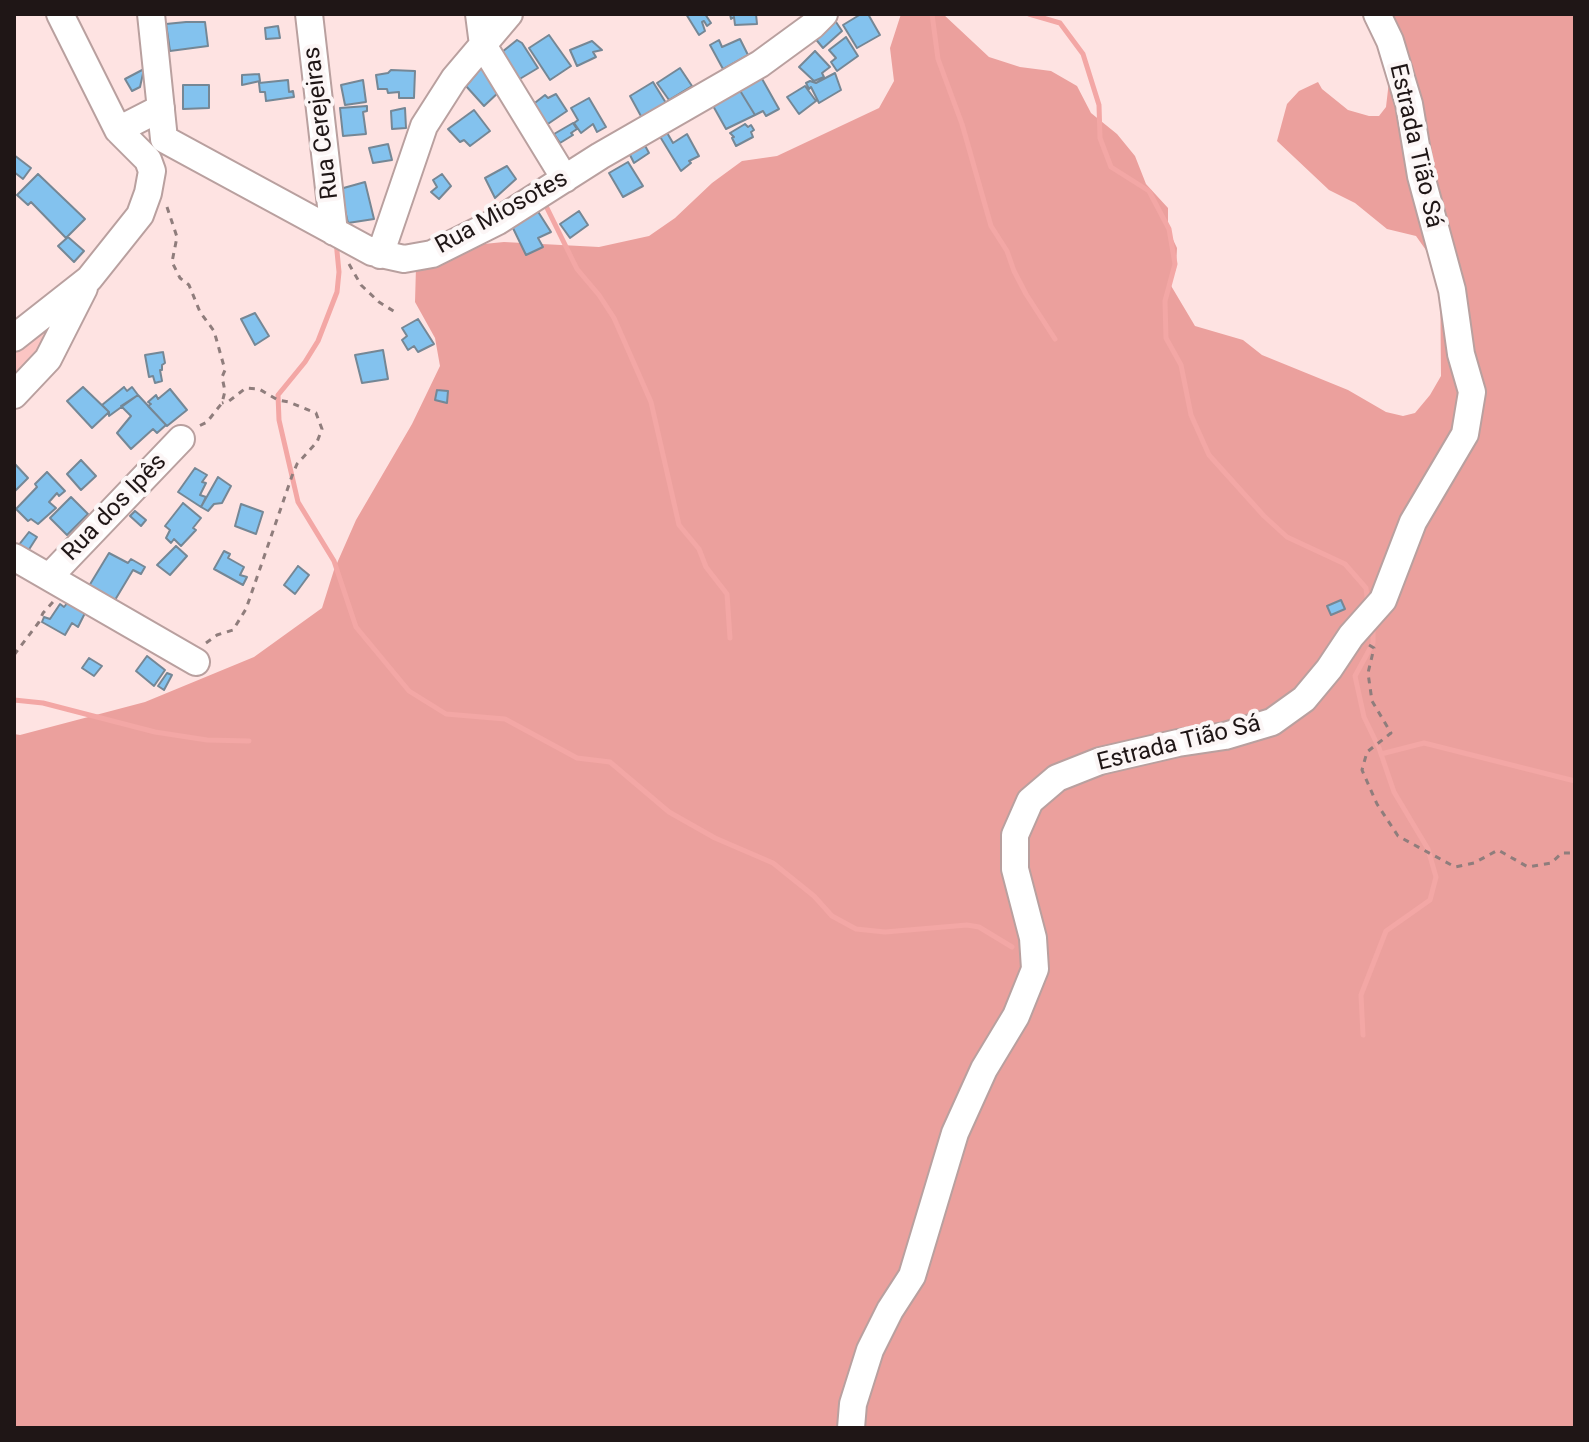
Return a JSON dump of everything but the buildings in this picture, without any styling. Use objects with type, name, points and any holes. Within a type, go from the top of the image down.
[{"type":"street","points":[[14,395],[48,359],[89,279],[140,215],[148,193],[145,162],[118,130],[60,14]]},
{"type":"street","points":[[145,162],[164,139],[151,14]]},
{"type":"street","name":"Rua Cerejeiras","points":[[309,14],[338,234]]},
{"type":"street","points":[[479,14],[483,45],[565,179]]},
{"type":"street","points":[[380,255],[424,126],[454,79],[509,14]]},
{"type":"street","name":"Rua Miosotes","points":[[164,139],[380,255],[404,259],[432,254],[498,221],[760,64],[824,14]]},
{"type":"street","name":"Estrada Tião Sá","points":[[851,1428],[853,1404],[870,1350],[912,1276],[955,1133],[984,1069],[1016,1016],[1035,969],[1033,938],[1015,869],[1015,835],[1030,801],[1057,778],[1100,761],[1225,736],[1272,722],[1304,699],[1351,636],[1383,600],[1413,522],[1465,434],[1472,392],[1461,354],[1452,290],[1421,176],[1409,104],[1390,41],[1377,14]]},
{"type":"street","points":[[118,130],[161,108]]},
{"type":"street","points":[[14,338],[89,279]]},
{"type":"street","name":"Rua dos Ipês","points":[[57,582],[181,439]]},
{"type":"street","points":[[14,557],[192,660]]},
{"type":"path","points":[[145,162],[158,179],[177,237],[172,262],[218,340],[225,370],[222,403],[207,422],[181,439]]},
{"type":"path","points":[[338,234],[353,273],[379,302],[395,312]]},
{"type":"path","points":[[192,660],[217,635],[233,630],[237,625],[257,583],[297,464],[317,442],[322,429],[316,413],[278,400],[259,389],[246,388],[222,403]]},
{"type":"path","points":[[14,655],[39,622],[57,582]]},
{"type":"path","points":[[1351,636],[1374,648],[1368,673],[1372,701],[1391,733],[1367,752],[1362,770],[1377,804],[1398,836],[1455,867],[1474,863],[1498,850],[1528,867],[1551,863],[1562,853],[1575,853]]},
{"type":"shaded area","points":[[901,14],[943,14],[989,57],[1020,67],[1051,71],[1077,86],[1091,113],[1117,134],[1135,156],[1146,184],[1168,208],[1168,229],[1177,248],[1176,269],[1170,284],[1195,326],[1243,340],[1262,355],[1348,390],[1386,412],[1403,416],[1415,413],[1441,376],[1440,270],[1416,236],[1387,229],[1355,203],[1329,190],[1277,141],[1287,104],[1299,91],[1318,82],[1348,110],[1379,116],[1386,107],[1392,55],[1370,14],[1575,14],[1575,1428],[14,1428],[14,734],[145,702],[254,657],[322,608],[334,570],[356,520],[412,424],[440,366],[435,338],[415,302],[416,267],[453,247],[504,242],[599,247],[649,236],[742,161],[777,156],[879,108],[894,81],[890,48]]},
{"type":"shaded area","points":[[70,301],[41,358],[14,385],[14,354]]},
{"type":"waterway","points":[[932,14],[938,59],[962,124],[991,226],[1007,251],[1026,294],[1055,339]]},
{"type":"waterway","points":[[1029,14],[1060,23],[1083,54],[1099,105],[1100,138],[1111,167],[1149,191],[1169,229],[1175,264],[1165,301],[1166,338],[1181,365],[1191,415],[1209,455],[1287,537],[1345,564],[1366,588],[1368,605]]},
{"type":"waterway","points":[[546,206],[577,269],[614,318],[651,402],[679,525],[699,549],[706,567],[727,594],[730,638]]},
{"type":"waterway","points":[[336,241],[337,292],[318,341],[278,395],[279,420],[298,502],[334,561],[356,627],[409,691],[446,714],[505,719],[577,758],[610,762],[669,812],[715,838],[773,863],[814,896],[832,916],[856,929],[885,932],[967,925],[979,927],[1012,947]]},
{"type":"waterway","points":[[1363,1035],[1361,995],[1386,931],[1430,900],[1436,877],[1428,849],[1394,792],[1379,748],[1364,717],[1355,676],[1373,643],[1373,626]]},
{"type":"waterway","points":[[14,700],[43,703],[155,732],[207,740],[249,741]]},
{"type":"waterway","points":[[1381,754],[1424,743],[1575,781]]}]
